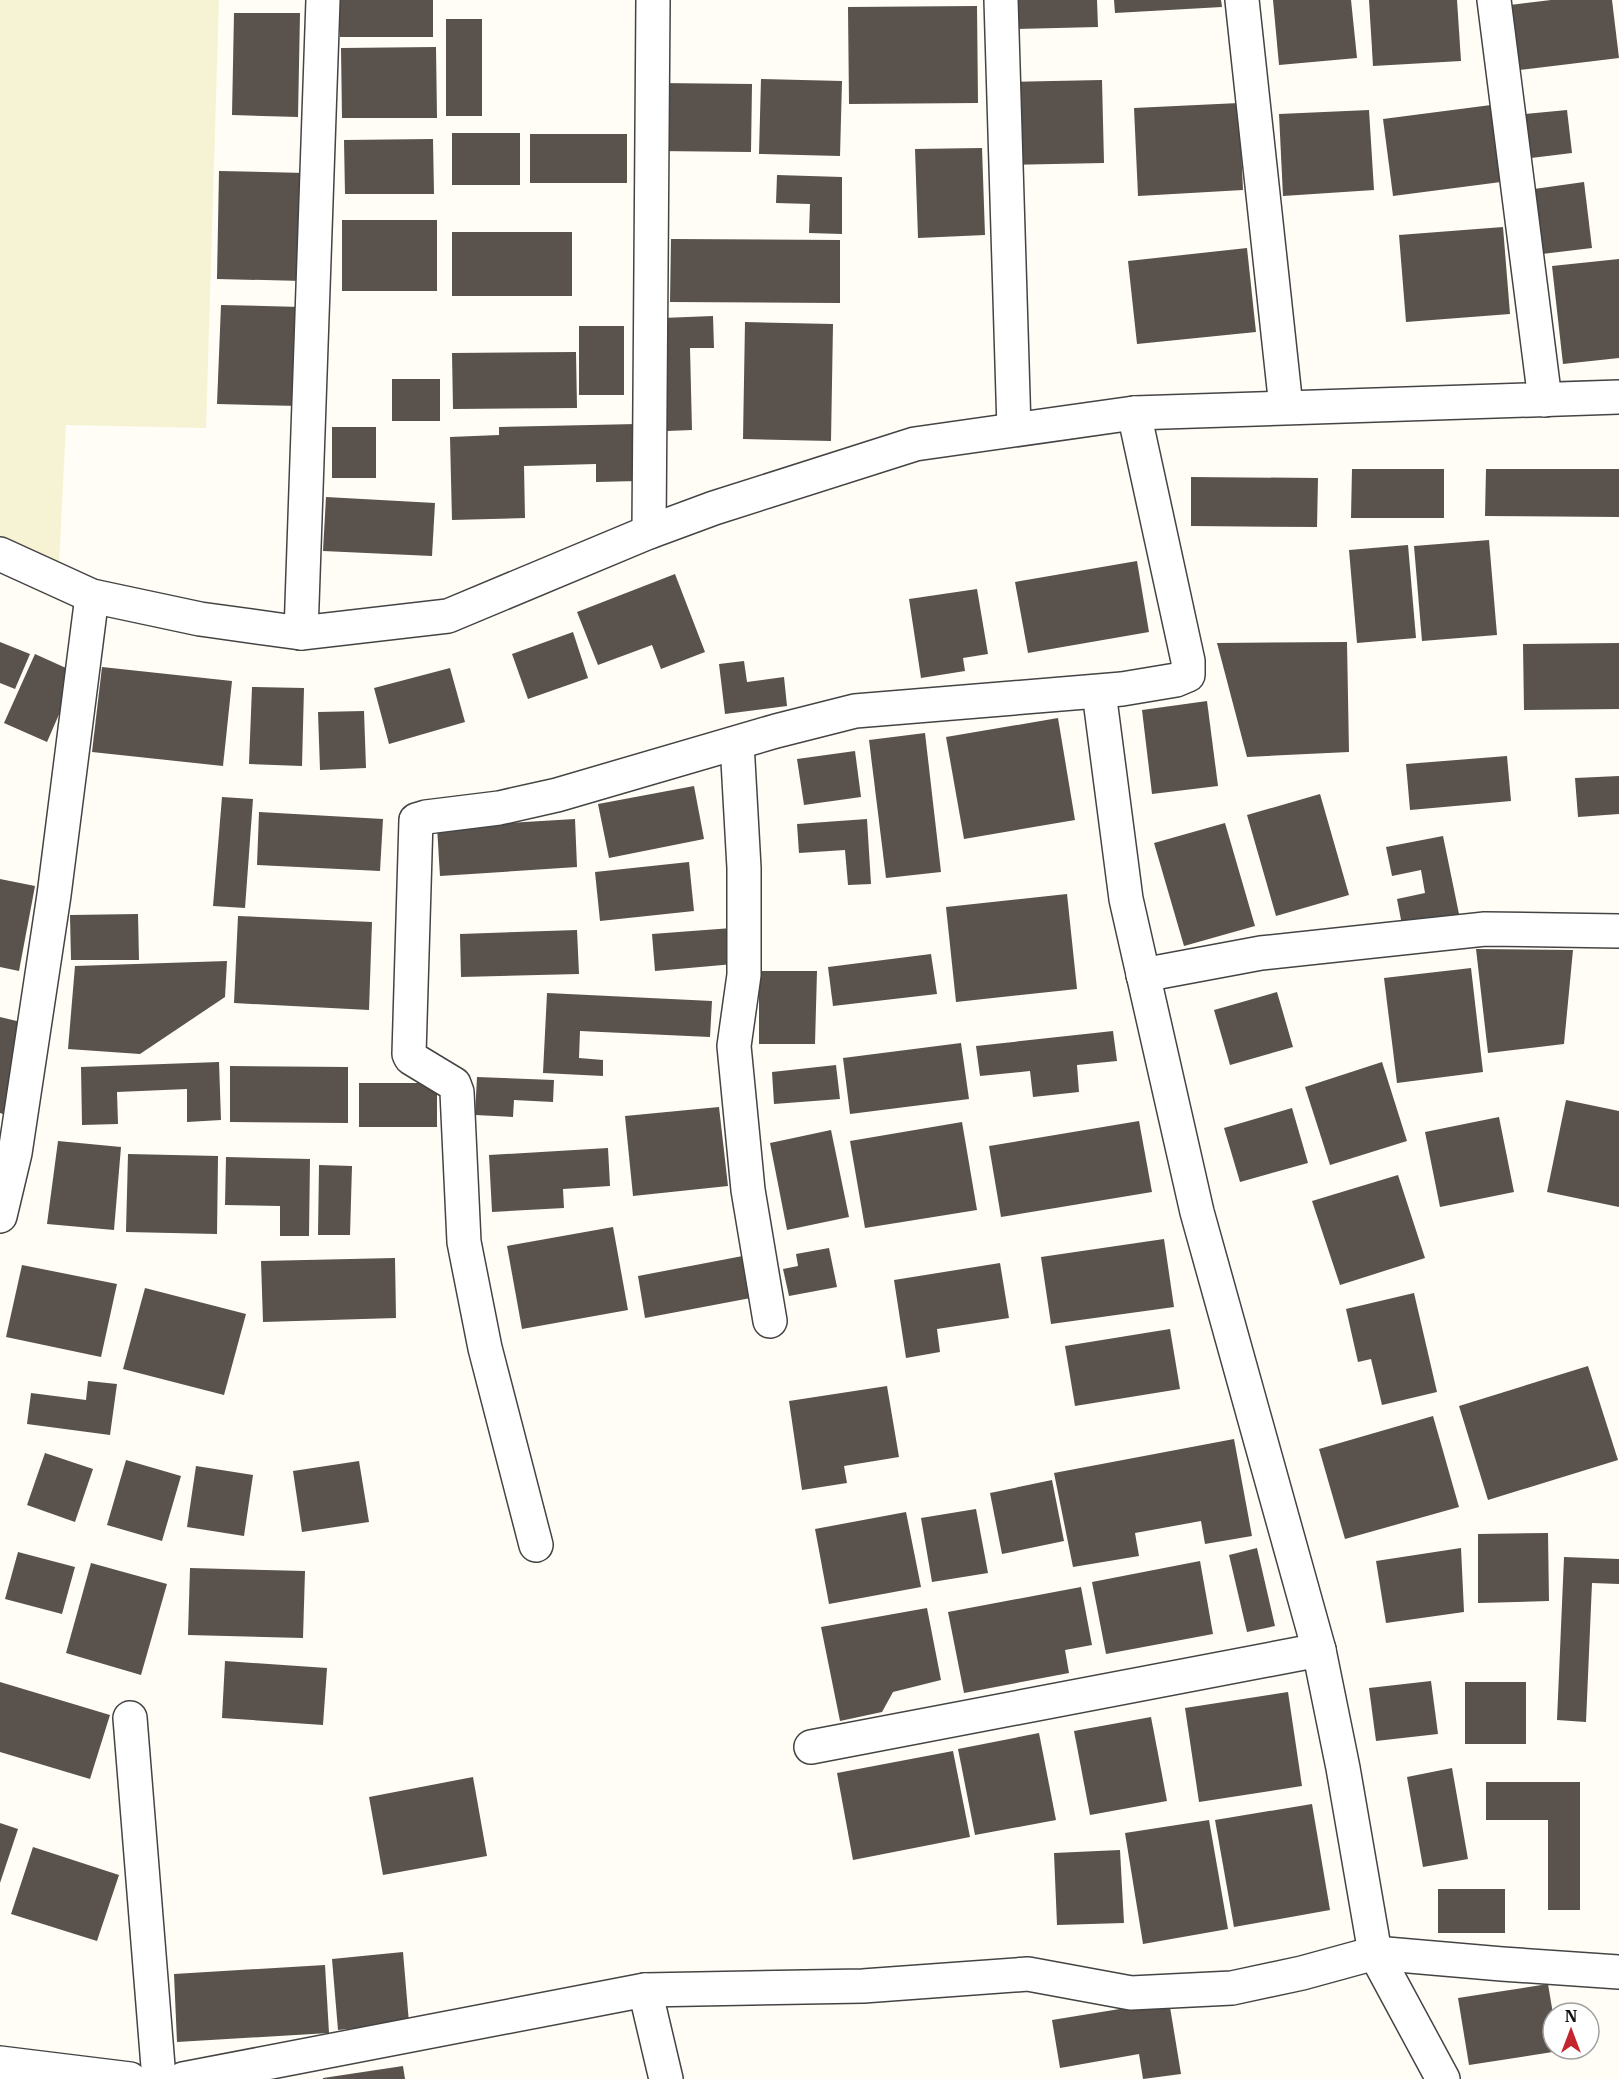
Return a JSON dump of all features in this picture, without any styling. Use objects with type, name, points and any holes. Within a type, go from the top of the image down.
[{"type":"street","points":[[300,633],[323,0]]},
{"type":"street","points":[[649,532],[653,0]]},
{"type":"street","points":[[1001,0],[1014,429]]},
{"type":"street","points":[[1242,0],[1286,407]]},
{"type":"street","points":[[1494,0],[1545,400]]},
{"type":"street","points":[[0,554],[92,596],[200,619],[300,633],[448,616],[649,532],[714,508],[915,444],[1134,413],[1619,397]]},
{"type":"street","points":[[536,1545],[485,1348],[464,1242],[457,1092],[454,1084],[411,1058],[409,1054],[416,820],[499,808],[557,795],[855,711],[959,701],[1100,692],[1176,680],[1188,675],[1188,661],[1134,413]]},
{"type":"street","points":[[0,1216],[7,1151],[54,895],[92,596]]},
{"type":"street","points":[[1100,692],[1126,899],[1197,1212],[1319,1650],[1343,1768],[1375,1953],[1443,2079]]},
{"type":"street","points":[[737,743],[744,868],[744,975],[734,1046],[748,1190],[770,1321]]},
{"type":"street","points":[[1143,975],[1261,953],[1485,929],[1619,931]]},
{"type":"street","points":[[811,1747],[1319,1650]]},
{"type":"street","points":[[130,1718],[159,2079]]},
{"type":"street","points":[[183,2079],[645,1990],[863,1986],[1028,1974],[1131,1993],[1232,1988],[1302,1973],[1375,1953],[1619,1972]]},
{"type":"street","points":[[645,1990],[666,2079]]},
{"type":"street","points":[[0,2063],[130,2079]]},
{"type":"shaded area","points":[[0,0],[219,0],[206,428],[66,425],[59,566],[0,538]]},
{"type":"building","points":[[340,0],[433,0],[433,37],[340,37]]},
{"type":"building","points":[[1014,0],[1097,0],[1098,27],[1015,29]]},
{"type":"building","points":[[1114,0],[1221,0],[1222,7],[1115,13]]},
{"type":"building","points":[[1273,0],[1351,0],[1357,58],[1279,65]]},
{"type":"building","points":[[1369,0],[1457,0],[1461,61],[1373,66]]},
{"type":"building","points":[[1551,0],[1612,0],[1619,58],[1519,70],[1510,5]]},
{"type":"building","points":[[977,6],[978,103],[849,104],[848,7]]},
{"type":"building","points":[[234,13],[300,13],[298,117],[232,115]]},
{"type":"building","points":[[446,19],[482,19],[482,116],[446,116]]},
{"type":"building","points":[[436,47],[437,118],[342,118],[341,48]]},
{"type":"building","points":[[761,79],[842,81],[840,156],[759,154]]},
{"type":"building","points":[[1102,80],[1104,163],[1009,165],[1006,82]]},
{"type":"building","points":[[658,83],[752,84],[751,152],[657,151]]},
{"type":"building","points":[[1239,103],[1243,190],[1138,196],[1134,108]]},
{"type":"building","points":[[1491,105],[1501,182],[1393,196],[1383,119]]},
{"type":"building","points":[[1369,110],[1374,190],[1283,196],[1279,114]]},
{"type":"building","points":[[1567,110],[1572,153],[1531,158],[1525,114]]},
{"type":"building","points":[[452,133],[520,133],[520,185],[452,185]]},
{"type":"building","points":[[530,134],[627,134],[627,183],[530,183]]},
{"type":"building","points":[[433,139],[434,194],[345,194],[344,140]]},
{"type":"building","points":[[982,148],[985,235],[918,238],[915,149]]},
{"type":"building","points":[[219,171],[306,173],[303,281],[217,279]]},
{"type":"building","points":[[777,175],[842,177],[842,234],[809,233],[810,204],[776,203]]},
{"type":"building","points":[[1584,182],[1592,248],[1542,254],[1534,189]]},
{"type":"building","points":[[342,220],[437,220],[437,291],[342,291]]},
{"type":"building","points":[[1503,227],[1510,314],[1406,322],[1399,235]]},
{"type":"building","points":[[452,232],[572,232],[572,296],[452,296]]},
{"type":"building","points":[[671,239],[840,240],[840,303],[670,302]]},
{"type":"building","points":[[1247,248],[1256,332],[1137,344],[1128,261]]},
{"type":"building","points":[[1619,259],[1619,358],[1563,364],[1552,266]]},
{"type":"building","points":[[221,305],[302,307],[299,406],[217,404]]},
{"type":"building","points":[[713,316],[714,348],[690,348],[692,430],[667,431],[662,318]]},
{"type":"building","points":[[745,322],[833,324],[831,441],[743,439]]},
{"type":"building","points":[[579,326],[624,326],[624,395],[579,395]]},
{"type":"building","points":[[576,352],[577,408],[453,409],[452,353]]},
{"type":"building","points":[[392,379],[440,379],[440,421],[392,421]]},
{"type":"building","points":[[637,424],[638,481],[596,482],[596,464],[524,466],[525,518],[452,520],[450,437],[499,435],[499,427]]},
{"type":"building","points":[[332,427],[376,427],[376,478],[332,478]]},
{"type":"building","points":[[1352,469],[1444,469],[1444,518],[1351,518]]},
{"type":"building","points":[[1486,469],[1619,469],[1619,517],[1485,516]]},
{"type":"building","points":[[1191,477],[1318,478],[1317,527],[1191,526]]},
{"type":"building","points":[[326,497],[435,503],[432,556],[323,551]]},
{"type":"building","points":[[1489,540],[1497,635],[1422,641],[1414,546]]},
{"type":"building","points":[[1408,545],[1416,638],[1357,643],[1349,550]]},
{"type":"building","points":[[1137,561],[1149,632],[1028,653],[1015,582]]},
{"type":"building","points":[[675,574],[705,652],[661,669],[652,645],[598,665],[577,612]]},
{"type":"building","points":[[977,589],[988,654],[963,658],[965,671],[921,678],[909,599]]},
{"type":"building","points":[[573,632],[588,678],[528,699],[512,654]]},
{"type":"building","points":[[0,642],[30,654],[15,689],[0,683]]},
{"type":"building","points":[[1347,642],[1349,752],[1247,757],[1217,643]]},
{"type":"building","points":[[1619,643],[1619,709],[1524,710],[1523,644]]},
{"type":"building","points":[[35,654],[77,673],[47,742],[4,723]]},
{"type":"building","points":[[744,661],[747,682],[784,677],[787,706],[725,714],[719,664]]},
{"type":"building","points":[[102,667],[232,681],[223,766],[92,752]]},
{"type":"building","points":[[450,668],[465,722],[389,744],[374,688]]},
{"type":"building","points":[[252,687],[304,688],[302,766],[249,764]]},
{"type":"building","points":[[1207,701],[1218,786],[1152,794],[1142,710]]},
{"type":"building","points":[[364,711],[366,768],[320,770],[318,712]]},
{"type":"building","points":[[1058,718],[1075,820],[964,839],[946,737]]},
{"type":"building","points":[[925,733],[941,872],[886,878],[869,740]]},
{"type":"building","points":[[855,751],[861,797],[804,805],[797,759]]},
{"type":"building","points":[[1507,756],[1511,801],[1410,810],[1406,764]]},
{"type":"building","points":[[1619,776],[1619,814],[1578,817],[1575,778]]},
{"type":"building","points":[[694,786],[704,839],[609,858],[598,804]]},
{"type":"building","points":[[1320,794],[1349,895],[1276,916],[1247,815]]},
{"type":"building","points":[[222,797],[253,799],[245,908],[213,906]]},
{"type":"building","points":[[259,812],[383,819],[380,871],[257,865]]},
{"type":"building","points":[[575,819],[577,867],[440,876],[437,827]]},
{"type":"building","points":[[867,819],[871,884],[848,885],[845,850],[799,853],[797,824]]},
{"type":"building","points":[[1225,823],[1255,926],[1184,946],[1154,843]]},
{"type":"building","points":[[1443,836],[1459,914],[1402,925],[1397,899],[1425,893],[1421,870],[1392,876],[1386,847]]},
{"type":"building","points":[[689,862],[694,911],[600,921],[595,872]]},
{"type":"building","points":[[0,879],[35,886],[19,971],[0,967]]},
{"type":"building","points":[[1067,894],[1077,989],[956,1002],[946,907]]},
{"type":"building","points":[[138,914],[139,960],[71,960],[70,915]]},
{"type":"building","points":[[238,916],[372,922],[369,1010],[234,1003]]},
{"type":"building","points":[[732,928],[734,964],[655,971],[652,934]]},
{"type":"building","points":[[577,930],[579,974],[461,977],[460,934]]},
{"type":"building","points":[[1476,949],[1573,950],[1564,1044],[1488,1053]]},
{"type":"building","points":[[931,954],[937,994],[833,1006],[828,967]]},
{"type":"building","points":[[227,961],[225,997],[140,1054],[68,1049],[75,966]]},
{"type":"building","points":[[1471,968],[1483,1072],[1397,1083],[1384,978]]},
{"type":"building","points":[[759,971],[817,971],[815,1044],[759,1044]]},
{"type":"building","points":[[1277,992],[1293,1047],[1230,1065],[1214,1010]]},
{"type":"building","points":[[547,993],[712,1001],[710,1037],[580,1031],[579,1058],[603,1060],[603,1076],[543,1073]]},
{"type":"building","points":[[0,1017],[25,1023],[3,1114],[0,1113]]},
{"type":"building","points":[[1113,1031],[1117,1061],[1077,1065],[1079,1092],[1033,1097],[1030,1071],[980,1076],[976,1046]]},
{"type":"building","points":[[961,1043],[969,1099],[850,1114],[843,1058]]},
{"type":"building","points":[[219,1062],[221,1120],[187,1122],[187,1089],[117,1092],[118,1124],[82,1125],[81,1067]]},
{"type":"building","points":[[1382,1062],[1407,1141],[1330,1165],[1305,1087]]},
{"type":"building","points":[[836,1065],[840,1099],[774,1104],[772,1072]]},
{"type":"building","points":[[230,1066],[348,1067],[348,1123],[230,1122]]},
{"type":"building","points":[[477,1077],[554,1080],[553,1102],[514,1100],[513,1117],[475,1115]]},
{"type":"building","points":[[359,1083],[437,1083],[437,1127],[359,1127]]},
{"type":"building","points":[[1566,1100],[1619,1111],[1619,1207],[1547,1192]]},
{"type":"building","points":[[719,1107],[728,1186],[633,1196],[625,1116]]},
{"type":"building","points":[[1292,1108],[1308,1163],[1240,1182],[1224,1128]]},
{"type":"building","points":[[1499,1117],[1514,1192],[1440,1207],[1425,1132]]},
{"type":"building","points":[[1139,1121],[1152,1192],[1001,1217],[989,1146]]},
{"type":"building","points":[[962,1122],[977,1210],[865,1228],[850,1141]]},
{"type":"building","points":[[831,1130],[849,1217],[787,1230],[770,1143]]},
{"type":"building","points":[[58,1141],[121,1147],[114,1230],[47,1224]]},
{"type":"building","points":[[608,1148],[610,1186],[563,1189],[564,1208],[492,1212],[489,1155]]},
{"type":"building","points":[[128,1154],[218,1156],[217,1234],[126,1232]]},
{"type":"building","points":[[226,1157],[310,1159],[309,1236],[280,1236],[280,1206],[225,1205]]},
{"type":"building","points":[[319,1165],[352,1166],[350,1235],[318,1235]]},
{"type":"building","points":[[1398,1175],[1425,1258],[1340,1285],[1312,1201]]},
{"type":"building","points":[[613,1227],[628,1310],[522,1329],[507,1246]]},
{"type":"building","points":[[1164,1239],[1174,1307],[1051,1324],[1041,1257]]},
{"type":"building","points":[[829,1248],[837,1287],[789,1296],[783,1269],[798,1266],[796,1254]]},
{"type":"building","points":[[748,1255],[756,1297],[645,1318],[638,1276]]},
{"type":"building","points":[[395,1258],[396,1318],[263,1322],[261,1261]]},
{"type":"building","points":[[1000,1263],[1009,1318],[937,1329],[940,1352],[906,1358],[894,1280]]},
{"type":"building","points":[[22,1265],[117,1284],[101,1357],[6,1337]]},
{"type":"building","points":[[145,1288],[246,1314],[224,1395],[123,1369]]},
{"type":"building","points":[[1414,1293],[1437,1392],[1382,1405],[1371,1359],[1358,1362],[1346,1309]]},
{"type":"building","points":[[1170,1329],[1180,1389],[1075,1406],[1065,1346]]},
{"type":"building","points":[[1588,1366],[1618,1460],[1488,1500],[1459,1406]]},
{"type":"building","points":[[88,1381],[117,1384],[110,1435],[27,1424],[31,1393],[86,1400]]},
{"type":"building","points":[[887,1386],[899,1457],[844,1466],[847,1483],[802,1490],[789,1401]]},
{"type":"building","points":[[1433,1416],[1459,1507],[1345,1539],[1319,1449]]},
{"type":"building","points":[[1234,1439],[1252,1536],[1205,1544],[1201,1521],[1135,1533],[1139,1556],[1073,1567],[1054,1473]]},
{"type":"building","points":[[45,1453],[93,1469],[75,1522],[27,1505]]},
{"type":"building","points":[[126,1460],[181,1476],[162,1541],[107,1525]]},
{"type":"building","points":[[359,1461],[369,1522],[302,1532],[293,1471]]},
{"type":"building","points":[[196,1466],[253,1475],[244,1536],[187,1527]]},
{"type":"building","points":[[1052,1480],[1064,1541],[1002,1554],[990,1493]]},
{"type":"building","points":[[976,1509],[988,1573],[932,1582],[921,1518]]},
{"type":"building","points":[[906,1512],[921,1587],[829,1604],[815,1529]]},
{"type":"building","points":[[1548,1533],[1549,1601],[1478,1603],[1478,1534]]},
{"type":"building","points":[[1257,1548],[1275,1626],[1247,1632],[1229,1555]]},
{"type":"building","points":[[1461,1548],[1464,1612],[1386,1623],[1376,1561]]},
{"type":"building","points":[[18,1552],[75,1567],[62,1614],[5,1599]]},
{"type":"building","points":[[1564,1557],[1619,1559],[1619,1584],[1592,1583],[1586,1722],[1557,1720]]},
{"type":"building","points":[[1200,1561],[1213,1634],[1106,1654],[1092,1582]]},
{"type":"building","points":[[91,1563],[167,1584],[141,1675],[66,1653]]},
{"type":"building","points":[[190,1568],[305,1571],[303,1638],[188,1635]]},
{"type":"building","points":[[1081,1587],[1092,1645],[1065,1650],[1069,1673],[964,1693],[948,1612]]},
{"type":"building","points":[[927,1608],[941,1680],[893,1692],[882,1712],[840,1721],[821,1627]]},
{"type":"building","points":[[225,1661],[327,1668],[323,1725],[222,1718]]},
{"type":"building","points":[[1431,1681],[1438,1734],[1376,1741],[1369,1688]]},
{"type":"building","points":[[0,1682],[110,1715],[90,1779],[0,1752]]},
{"type":"building","points":[[1465,1682],[1526,1682],[1526,1744],[1465,1744]]},
{"type":"building","points":[[1288,1692],[1302,1786],[1199,1802],[1185,1708]]},
{"type":"building","points":[[1151,1717],[1167,1801],[1090,1815],[1074,1731]]},
{"type":"building","points":[[1039,1733],[1056,1820],[975,1835],[958,1749]]},
{"type":"building","points":[[953,1751],[970,1837],[853,1860],[837,1773]]},
{"type":"building","points":[[1452,1768],[1468,1859],[1423,1867],[1407,1777]]},
{"type":"building","points":[[473,1777],[487,1856],[383,1875],[369,1797]]},
{"type":"building","points":[[1486,1782],[1580,1782],[1580,1910],[1548,1910],[1548,1820],[1486,1820]]},
{"type":"building","points":[[1312,1804],[1330,1910],[1234,1927],[1215,1820]]},
{"type":"building","points":[[1209,1820],[1228,1929],[1143,1944],[1125,1833]]},
{"type":"building","points":[[0,1823],[18,1829],[0,1883]]},
{"type":"building","points":[[33,1847],[119,1875],[97,1941],[11,1914]]},
{"type":"building","points":[[1120,1850],[1124,1923],[1057,1925],[1054,1853]]},
{"type":"building","points":[[1438,1889],[1505,1889],[1505,1933],[1438,1933]]},
{"type":"building","points":[[403,1952],[409,2023],[338,2030],[332,1959]]},
{"type":"building","points":[[325,1965],[329,2033],[177,2042],[174,1974]]},
{"type":"building","points":[[1548,1984],[1551,2001],[1541,2001],[1541,2054],[1469,2065],[1458,1998]]},
{"type":"building","points":[[1169,2001],[1181,2074],[1143,2079],[1139,2054],[1060,2068],[1052,2020]]},
{"type":"building","points":[[403,2066],[405,2079],[323,2079],[323,2078]]}]
